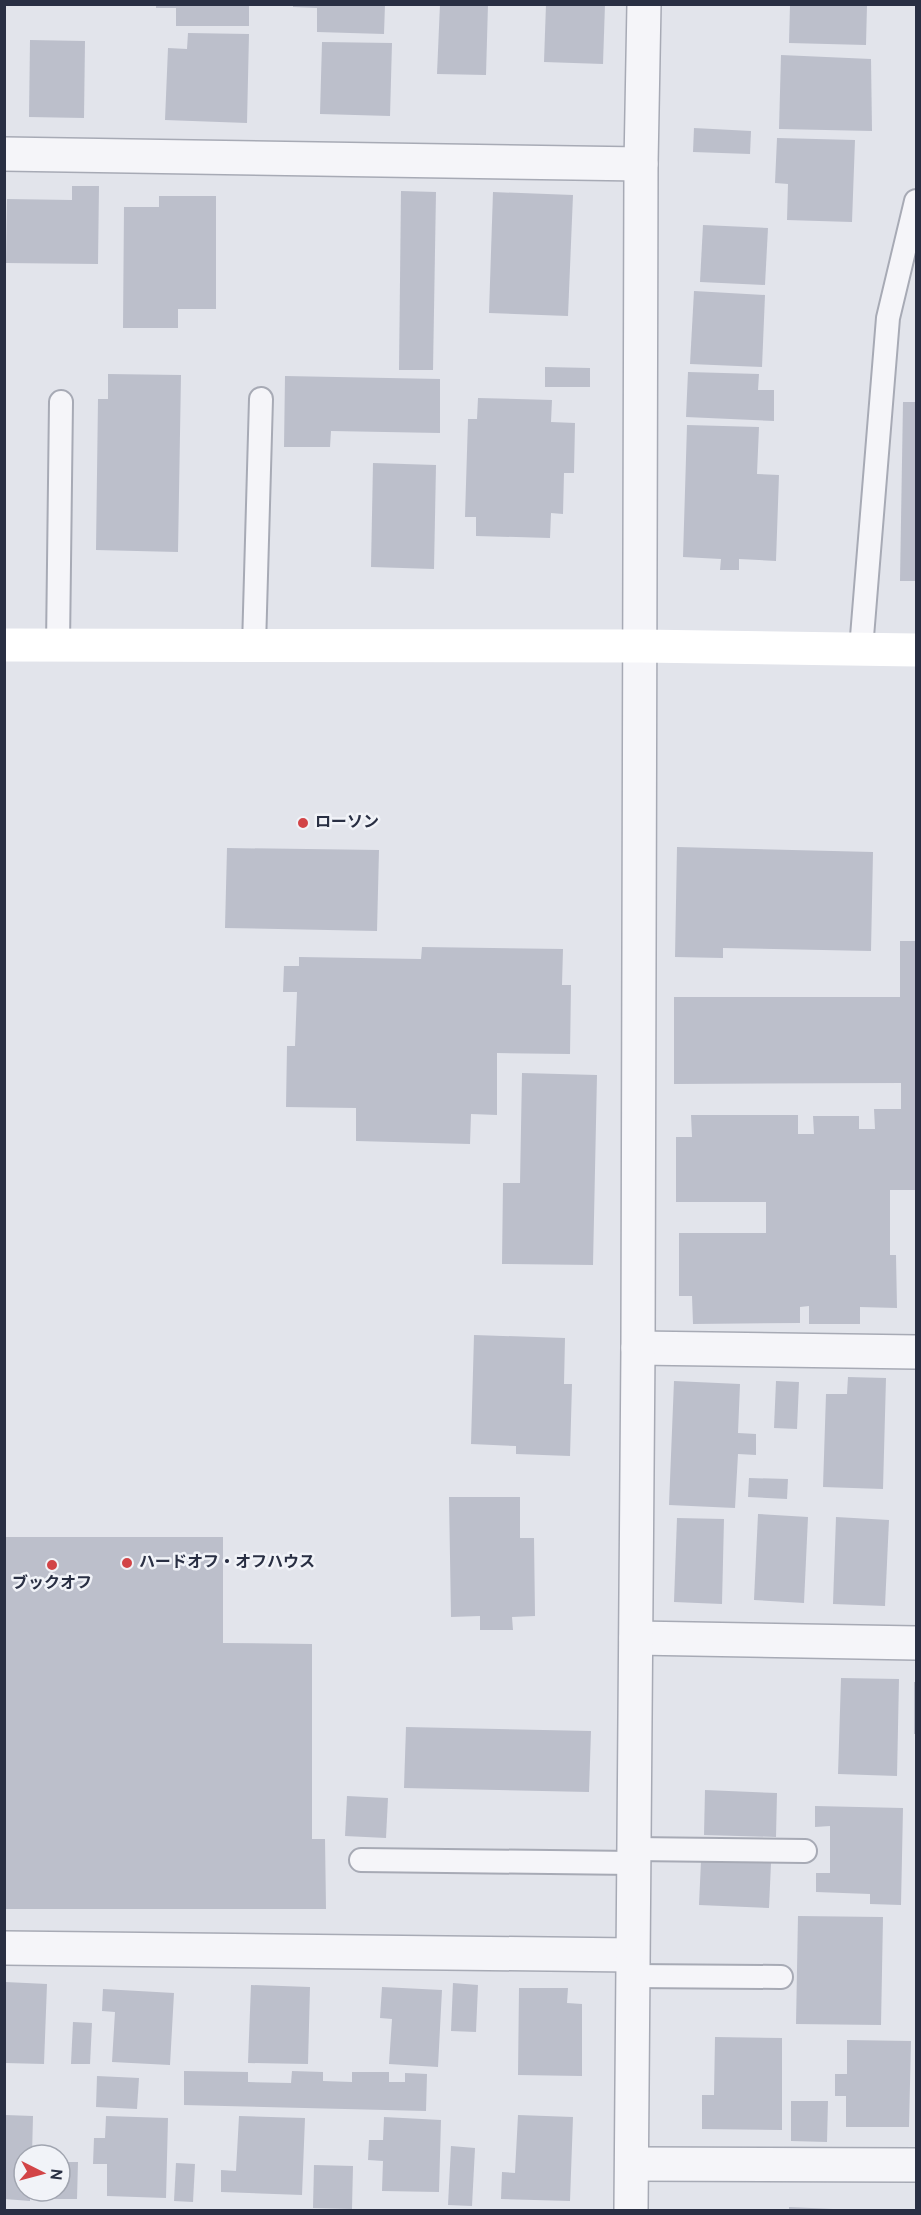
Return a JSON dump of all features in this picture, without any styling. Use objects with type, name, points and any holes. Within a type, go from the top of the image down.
[{"type":"street","points":[[631,2211],[639,1348],[641,164],[644,4]]},
{"type":"street","points":[[4,154],[641,164]]},
{"type":"street","points":[[4,645],[640,646],[916,650]]},
{"type":"street","points":[[639,1348],[916,1352]]},
{"type":"street","points":[[636,1638],[916,1642]]},
{"type":"street","points":[[4,1948],[632,1966]]},
{"type":"street","points":[[633,2164],[916,2165]]},
{"type":"lane","points":[[861,649],[888,318],[916,201]]},
{"type":"lane","points":[[254,646],[261,399]]},
{"type":"lane","points":[[58,645],[61,402]]},
{"type":"lane","points":[[361,1860],[805,1851]]},
{"type":"lane","points":[[632,1966],[781,1977]]},
{"type":"building","points":[[156,4],[249,4],[249,26],[176,26],[176,8],[156,8]]},
{"type":"building","points":[[293,4],[385,4],[384,34],[317,32],[317,8],[293,7]]},
{"type":"building","points":[[440,4],[488,4],[486,75],[437,74]]},
{"type":"building","points":[[546,4],[605,4],[603,64],[544,62]]},
{"type":"building","points":[[790,5],[867,5],[866,45],[789,43]]},
{"type":"building","points":[[188,33],[249,34],[247,123],[165,120],[168,48],[187,49]]},
{"type":"building","points":[[30,40],[85,41],[84,118],[29,117]]},
{"type":"building","points":[[322,42],[392,43],[390,116],[320,114]]},
{"type":"building","points":[[781,55],[871,59],[872,131],[779,129]]},
{"type":"building","points":[[694,128],[751,131],[750,154],[693,152]]},
{"type":"building","points":[[777,138],[855,140],[852,222],[787,220],[788,184],[775,183]]},
{"type":"building","points":[[72,186],[99,186],[98,264],[6,263],[7,199],[72,200]]},
{"type":"building","points":[[401,191],[436,192],[433,370],[399,370]]},
{"type":"building","points":[[493,192],[573,195],[568,316],[489,313]]},
{"type":"building","points":[[159,196],[216,196],[216,309],[178,309],[178,328],[123,328],[124,207],[159,207]]},
{"type":"building","points":[[703,225],[768,228],[765,285],[700,282]]},
{"type":"building","points":[[694,291],[765,295],[762,367],[690,364]]},
{"type":"building","points":[[545,367],[590,368],[590,387],[545,387]]},
{"type":"building","points":[[688,372],[759,374],[758,390],[774,390],[774,421],[686,417]]},
{"type":"building","points":[[108,374],[181,375],[178,552],[96,550],[98,399],[108,399]]},
{"type":"building","points":[[285,376],[440,379],[440,433],[331,431],[330,447],[284,447]]},
{"type":"building","points":[[478,398],[552,400],[551,422],[575,423],[574,473],[564,473],[563,514],[551,513],[550,538],[476,536],[476,517],[465,517],[468,419],[477,419]]},
{"type":"building","points":[[903,402],[916,402],[916,581],[900,581]]},
{"type":"building","points":[[687,425],[759,427],[757,474],[779,475],[776,561],[739,559],[739,570],[720,570],[721,559],[683,557]]},
{"type":"building","points":[[373,463],[436,465],[434,569],[371,567]]},
{"type":"building","points":[[677,847],[873,852],[871,951],[723,948],[723,958],[675,957]]},
{"type":"building","points":[[227,848],[379,850],[377,931],[225,928]]},
{"type":"building","points":[[900,941],[916,941],[916,1190],[890,1190],[890,1255],[896,1255],[897,1308],[860,1307],[860,1324],[809,1324],[809,1306],[800,1307],[800,1323],[693,1324],[692,1296],[679,1296],[679,1233],[766,1233],[766,1202],[676,1202],[676,1137],[692,1137],[691,1115],[798,1115],[798,1134],[814,1134],[813,1116],[859,1116],[859,1129],[875,1129],[874,1109],[901,1109],[901,1083],[674,1084],[674,997],[900,997]]},
{"type":"building","points":[[422,947],[563,949],[562,985],[571,985],[570,1054],[497,1053],[497,1115],[471,1114],[470,1144],[356,1141],[356,1108],[286,1107],[287,1046],[295,1046],[297,992],[283,992],[284,966],[299,966],[299,957],[421,959]]},
{"type":"building","points":[[522,1073],[597,1075],[593,1265],[502,1264],[503,1183],[520,1183]]},
{"type":"building","points":[[474,1335],[565,1338],[564,1384],[572,1384],[570,1456],[516,1454],[516,1446],[471,1444]]},
{"type":"building","points":[[848,1377],[886,1378],[883,1489],[823,1487],[826,1394],[847,1394]]},
{"type":"building","points":[[674,1381],[740,1384],[738,1433],[756,1434],[756,1455],[738,1454],[735,1508],[669,1505]]},
{"type":"building","points":[[776,1381],[799,1382],[797,1429],[774,1428]]},
{"type":"building","points":[[749,1478],[788,1479],[787,1499],[748,1497]]},
{"type":"building","points":[[449,1497],[520,1497],[520,1538],[534,1538],[535,1616],[512,1617],[513,1630],[480,1630],[480,1616],[451,1617]]},
{"type":"building","points":[[758,1514],[808,1517],[804,1603],[754,1600]]},
{"type":"building","points":[[836,1517],[889,1520],[885,1606],[833,1604]]},
{"type":"building","points":[[677,1518],[724,1519],[722,1604],[674,1602]]},
{"type":"building","points":[[4,1537],[223,1537],[223,1643],[312,1644],[312,1839],[325,1839],[326,1909],[4,1909]]},
{"type":"building","points":[[841,1678],[899,1679],[897,1776],[838,1774]]},
{"type":"building","points":[[914,1682],[916,1682],[916,1734],[914,1734]]},
{"type":"building","points":[[406,1727],[591,1731],[589,1792],[404,1788]]},
{"type":"building","points":[[705,1790],[777,1793],[776,1837],[704,1835]]},
{"type":"building","points":[[347,1796],[388,1798],[386,1838],[345,1836]]},
{"type":"building","points":[[815,1806],[903,1808],[901,1905],[870,1904],[870,1894],[816,1892],[816,1873],[830,1873],[830,1826],[815,1827]]},
{"type":"building","points":[[701,1861],[771,1863],[769,1908],[699,1905]]},
{"type":"building","points":[[798,1916],[883,1917],[881,2025],[796,2024]]},
{"type":"building","points":[[5,1982],[47,1984],[44,2064],[5,2063]]},
{"type":"building","points":[[453,1983],[478,1985],[476,2032],[451,2031]]},
{"type":"building","points":[[251,1985],[310,1987],[308,2064],[248,2063]]},
{"type":"building","points":[[382,1987],[442,1990],[438,2067],[389,2064],[392,2019],[380,2018]]},
{"type":"building","points":[[519,1988],[568,1988],[567,2003],[582,2004],[582,2076],[518,2075]]},
{"type":"building","points":[[103,1989],[174,1993],[170,2065],[112,2062],[115,2012],[102,2011]]},
{"type":"building","points":[[73,2022],[92,2023],[90,2064],[71,2064]]},
{"type":"building","points":[[715,2037],[782,2038],[782,2130],[702,2129],[702,2095],[714,2095]]},
{"type":"building","points":[[847,2040],[911,2041],[909,2127],[846,2127],[846,2096],[835,2096],[835,2074],[847,2074]]},
{"type":"building","points":[[184,2071],[248,2072],[248,2082],[291,2083],[292,2071],[323,2072],[323,2081],[352,2082],[352,2072],[389,2072],[389,2082],[405,2082],[405,2073],[427,2074],[426,2111],[184,2105]]},
{"type":"building","points":[[97,2076],[139,2078],[137,2109],[96,2107]]},
{"type":"building","points":[[791,2101],[828,2101],[827,2142],[791,2141]]},
{"type":"building","points":[[5,2115],[33,2116],[32,2143],[12,2143],[12,2200],[5,2199]]},
{"type":"building","points":[[518,2115],[573,2117],[570,2201],[501,2199],[502,2172],[515,2173]]},
{"type":"building","points":[[106,2116],[168,2118],[166,2198],[107,2196],[107,2164],[93,2164],[94,2138],[105,2138]]},
{"type":"building","points":[[239,2116],[305,2118],[302,2195],[221,2192],[221,2170],[236,2171]]},
{"type":"building","points":[[384,2117],[441,2120],[439,2192],[382,2191],[383,2161],[368,2160],[369,2140],[383,2140]]},
{"type":"building","points":[[451,2146],[475,2148],[472,2206],[448,2205]]},
{"type":"building","points":[[72,2162],[78,2162],[77,2199],[72,2199]]},
{"type":"building","points":[[176,2163],[195,2164],[193,2202],[174,2201]]},
{"type":"building","points":[[314,2165],[353,2166],[352,2209],[313,2208]]},
{"type":"building","points":[[789,2207],[833,2209],[833,2210],[789,2210]]},
{"type":"place","name":"ローソン","points":[[303,823]]},
{"type":"place","name":"ハードオフ・オフハウス","points":[[127,1563]]},
{"type":"place","name":"ブックオフ","points":[[52,1565]]}]
